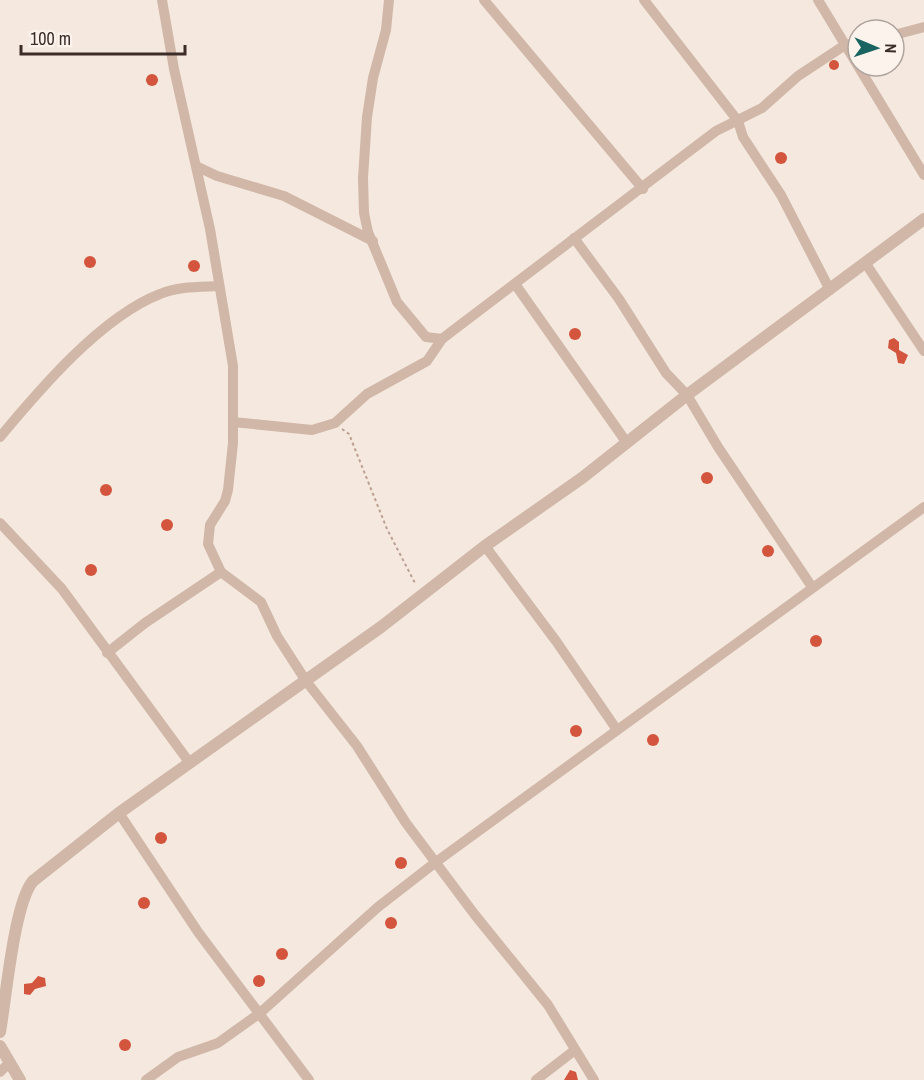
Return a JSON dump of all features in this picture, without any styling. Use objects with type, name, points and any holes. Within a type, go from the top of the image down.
[{"type":"street","points":[[162,0],[174,69],[198,167],[233,366],[233,422],[225,501],[207,535],[208,544],[221,572],[261,602],[277,636],[306,681],[357,746],[406,823],[475,915],[548,1005],[594,1080]]},
{"type":"street","points":[[389,0],[386,30],[373,78],[363,178],[364,213],[398,302],[426,337],[442,339]]},
{"type":"street","points":[[484,0],[643,189]]},
{"type":"street","points":[[644,0],[738,121],[742,137],[781,195],[830,290]]},
{"type":"street","points":[[818,0],[924,175]]},
{"type":"street","points":[[906,32],[924,27]]},
{"type":"street","points":[[233,422],[312,430],[335,423],[367,394],[427,361],[442,339],[574,238],[643,189],[716,131],[762,108],[798,76],[845,45]]},
{"type":"street","points":[[198,167],[217,176],[284,196],[373,241]]},
{"type":"street","points":[[0,1032],[18,918],[27,890],[33,881],[119,813],[422,596],[485,546],[627,443],[687,395],[924,219]]},
{"type":"street","points":[[574,238],[619,299],[666,373],[687,395],[724,456],[812,586]]},
{"type":"street","points":[[866,264],[924,351]]},
{"type":"street","points":[[515,284],[627,443]]},
{"type":"street","points":[[0,437],[63,365],[94,337],[136,307],[172,290],[219,286]]},
{"type":"street","points":[[146,1080],[178,1057],[218,1043],[260,1013],[378,907],[436,862],[812,586],[924,507]]},
{"type":"street","points":[[0,523],[62,589],[189,762]]},
{"type":"street","points":[[485,546],[556,641],[617,730]]},
{"type":"street","points":[[107,653],[146,623],[221,572]]},
{"type":"street","points":[[119,813],[198,932],[309,1080]]},
{"type":"street","points":[[0,1046],[4,1067],[20,1080]]},
{"type":"street","points":[[536,1080],[575,1050]]},
{"type":"path","points":[[335,423],[349,434],[387,529],[422,596]]},
{"type":"building","points":[[834,60],[839,65],[834,70],[829,65]]},
{"type":"building","points":[[154,74],[158,80],[154,86],[150,86],[146,78]]},
{"type":"building","points":[[783,152],[787,158],[783,164],[779,164],[775,156]]},
{"type":"building","points":[[92,256],[96,262],[92,268],[88,268],[84,260]]},
{"type":"building","points":[[196,260],[200,266],[196,272],[192,272],[188,264]]},
{"type":"building","points":[[577,328],[581,334],[577,340],[573,340],[569,332]]},
{"type":"building","points":[[894,338],[899,342],[899,350],[908,355],[904,364],[898,363],[896,353],[888,348],[889,340]]},
{"type":"building","points":[[709,472],[713,478],[709,484],[705,484],[701,476]]},
{"type":"building","points":[[108,484],[112,490],[108,496],[104,496],[100,488]]},
{"type":"building","points":[[169,519],[173,525],[169,531],[165,531],[161,523]]},
{"type":"building","points":[[770,545],[774,551],[770,557],[766,557],[762,549]]},
{"type":"building","points":[[93,564],[97,570],[93,576],[89,576],[85,568]]},
{"type":"building","points":[[818,635],[822,641],[818,647],[814,647],[810,639]]},
{"type":"building","points":[[578,725],[582,731],[578,737],[574,737],[570,729]]},
{"type":"building","points":[[655,734],[659,740],[655,746],[651,746],[647,738]]},
{"type":"building","points":[[163,832],[167,838],[163,844],[159,844],[155,836]]},
{"type":"building","points":[[403,857],[407,863],[403,869],[399,869],[395,861]]},
{"type":"building","points":[[146,897],[150,903],[146,909],[142,909],[138,901]]},
{"type":"building","points":[[393,917],[397,923],[393,929],[389,929],[385,921]]},
{"type":"building","points":[[284,948],[288,954],[284,960],[280,960],[276,952]]},
{"type":"building","points":[[261,975],[265,981],[261,987],[257,987],[253,979]]},
{"type":"building","points":[[38,976],[45,978],[46,986],[35,989],[30,995],[24,994],[24,984],[32,983]]},
{"type":"building","points":[[127,1039],[131,1045],[127,1051],[123,1051],[119,1043]]},
{"type":"building","points":[[570,1070],[576,1072],[578,1080],[564,1080]]}]
